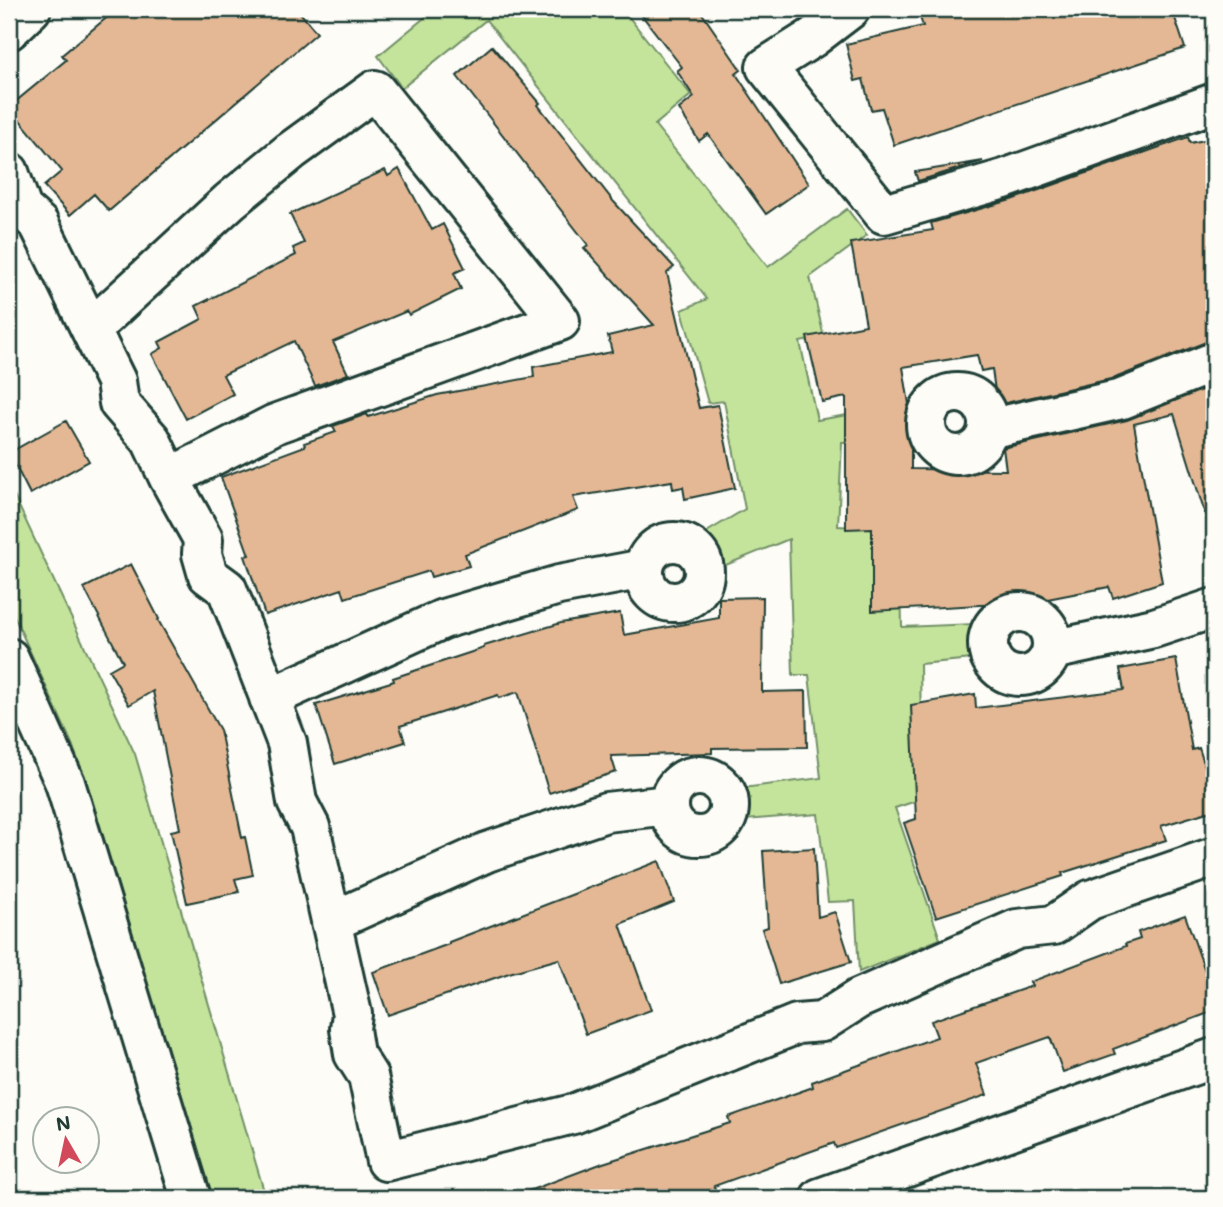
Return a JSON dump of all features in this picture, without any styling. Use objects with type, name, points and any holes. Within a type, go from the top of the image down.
[{"type":"street","points":[[9,30],[31,9]]},
{"type":"street","points":[[850,9],[812,38],[766,66],[884,214],[1004,179],[1214,103]]},
{"type":"street","points":[[91,329],[230,201],[375,90],[560,321],[275,424],[169,478]]},
{"type":"street","points":[[9,172],[22,209],[39,224],[116,381],[119,403],[151,440],[203,539],[202,554],[208,575],[227,589],[287,743],[297,802],[310,827],[352,1014],[350,1029],[354,1054],[368,1076],[386,1161],[573,1114],[797,1024],[822,1022],[858,999],[1017,929],[1055,925],[1090,900],[1214,857]]},
{"type":"street","points":[[988,429],[1122,399],[1214,362]]},
{"type":"street","points":[[269,698],[443,619],[559,585],[644,569]]},
{"type":"street","points":[[1052,650],[1154,628],[1214,608]]},
{"type":"street","points":[[9,658],[65,783],[191,1198]]},
{"type":"street","points":[[331,922],[487,852],[607,812],[669,805]]},
{"type":"street","points":[[820,1198],[1214,1058]]},
{"type":"green space","points":[[435,9],[637,9],[628,16],[691,95],[655,125],[768,267],[847,209],[867,235],[810,277],[824,337],[800,342],[817,420],[914,404],[911,415],[913,438],[842,442],[838,526],[900,530],[902,627],[975,624],[971,636],[972,659],[920,664],[922,799],[895,808],[940,939],[859,972],[855,901],[828,902],[818,814],[745,820],[742,788],[821,778],[809,675],[793,675],[789,539],[716,569],[714,557],[700,536],[745,509],[724,401],[708,403],[682,310],[707,299],[486,20],[402,88],[378,56]]},
{"type":"green space","points":[[9,485],[135,754],[266,1198],[213,1198],[90,793],[72,744],[9,605]]},
{"type":"building","points":[[117,9],[297,9],[317,33],[109,211],[94,194],[70,215],[44,186],[62,171],[9,107],[66,60],[62,55]]},
{"type":"building","points":[[637,9],[699,9],[741,70],[736,74],[809,184],[766,214],[708,134],[699,141],[679,109],[694,97],[677,71],[682,67]]},
{"type":"building","points":[[917,9],[1172,9],[1185,48],[894,145],[882,108],[871,110],[863,79],[855,81],[846,44],[923,26]]},
{"type":"building","points":[[492,46],[540,103],[538,105],[614,202],[674,267],[667,273],[699,408],[718,405],[735,488],[685,499],[683,487],[673,489],[672,481],[573,497],[578,510],[465,554],[469,566],[431,577],[429,571],[345,598],[342,589],[265,615],[245,556],[249,555],[221,477],[305,446],[304,443],[336,432],[333,426],[367,414],[368,417],[437,395],[534,377],[533,367],[612,352],[608,336],[654,325],[584,248],[588,245],[457,76]]},
{"type":"building","points":[[1188,137],[1190,143],[1209,139],[1214,170],[1214,341],[1115,378],[997,405],[992,369],[981,371],[977,355],[903,367],[911,416],[911,469],[1006,470],[1003,448],[1127,420],[1214,385],[1214,513],[1205,514],[1174,414],[1134,424],[1162,582],[1113,598],[1109,587],[997,609],[997,604],[872,611],[872,528],[846,529],[846,397],[822,402],[807,337],[866,325],[851,243],[933,230],[931,223],[1011,200]]},
{"type":"building","points":[[983,161],[918,181],[915,172]]},
{"type":"building","points":[[399,169],[432,230],[443,224],[465,268],[454,273],[461,289],[409,315],[407,311],[333,342],[348,374],[315,386],[294,341],[223,375],[233,394],[186,419],[152,354],[162,348],[159,342],[202,319],[196,306],[296,255],[293,248],[304,243],[290,214],[385,170],[388,176]]},
{"type":"building","points":[[66,421],[89,461],[30,494],[9,453]]},
{"type":"building","points":[[131,564],[158,620],[220,730],[242,838],[245,837],[253,875],[235,879],[239,892],[187,903],[171,831],[180,829],[153,691],[129,705],[109,670],[123,662],[84,588]]},
{"type":"building","points":[[763,597],[762,692],[806,691],[807,747],[712,748],[712,753],[611,756],[616,772],[549,793],[518,692],[499,698],[498,695],[400,726],[405,742],[335,764],[316,705],[394,681],[393,678],[484,646],[561,623],[620,613],[624,635],[719,618],[719,598]]},
{"type":"building","points":[[1176,659],[1192,750],[1199,748],[1214,794],[1214,810],[1161,826],[1166,840],[936,917],[904,823],[916,819],[911,705],[975,694],[976,708],[1124,690],[1120,669]]},
{"type":"building","points":[[814,848],[818,917],[835,912],[851,962],[779,984],[762,929],[768,927],[763,851]]},
{"type":"building","points":[[659,861],[674,902],[620,924],[651,1010],[586,1034],[559,959],[509,973],[388,1015],[373,972]]},
{"type":"building","points":[[1185,915],[1214,996],[1214,1011],[1113,1049],[1115,1054],[1063,1072],[1050,1037],[976,1063],[987,1095],[836,1148],[834,1143],[714,1186],[715,1189],[683,1198],[521,1198],[520,1194],[603,1163],[730,1123],[728,1117],[813,1087],[812,1082],[937,1037],[931,1021],[1032,986],[1030,982],[1126,946],[1125,944],[1140,939],[1138,932]]}]
